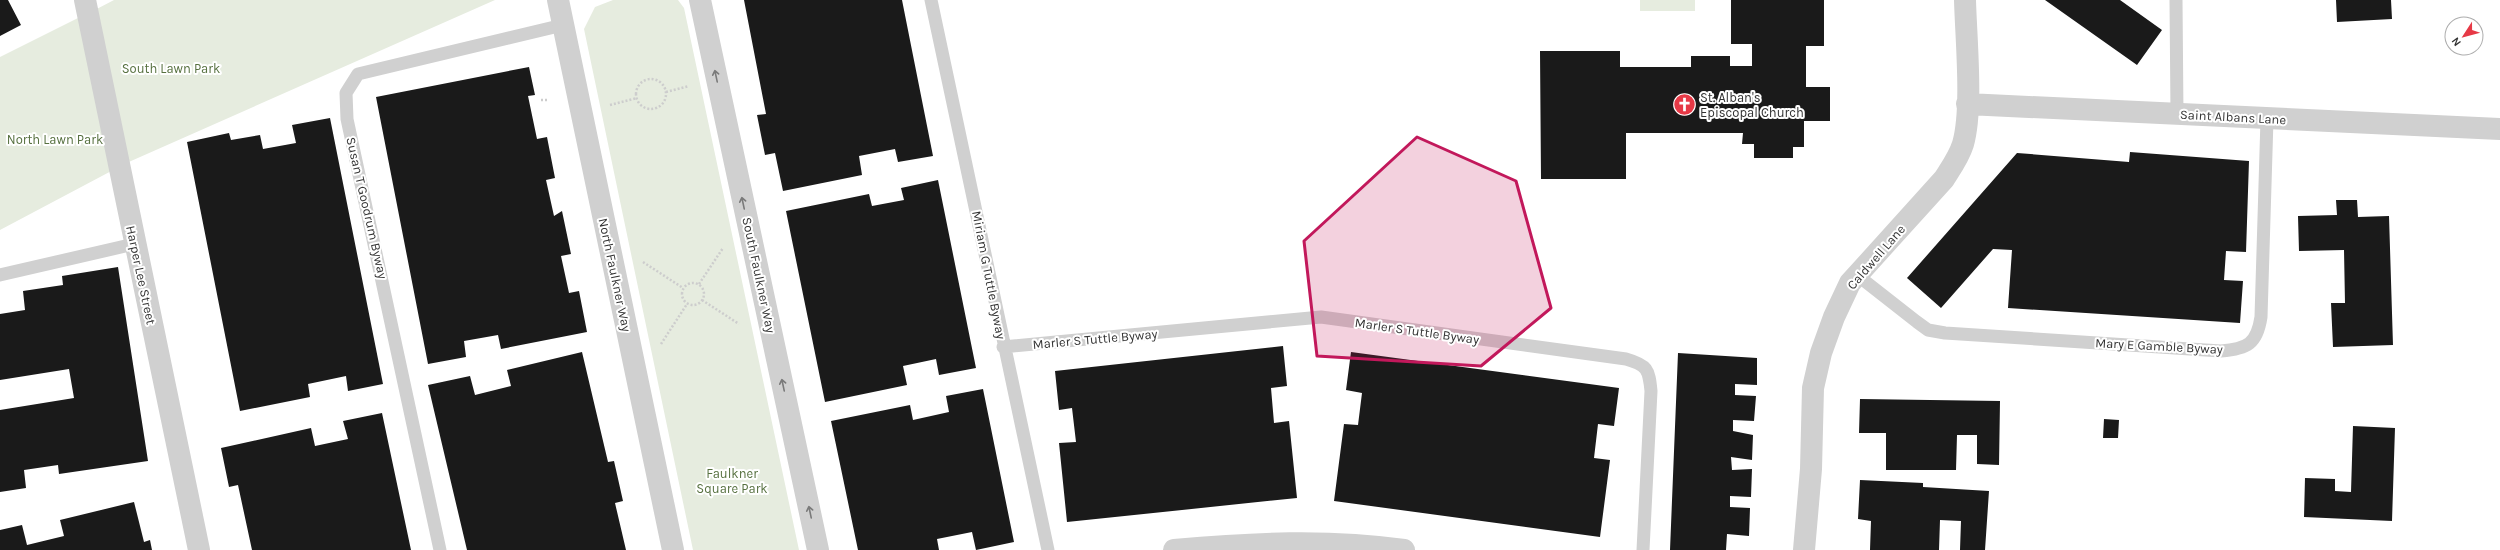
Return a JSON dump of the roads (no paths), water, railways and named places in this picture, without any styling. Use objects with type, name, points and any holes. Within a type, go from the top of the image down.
[{"type":"street","name":"Harper Lee Street","points":[[86,0],[134,244],[199,550]]},
{"type":"street","name":"North Faulkner Way","points":[[558,0],[673,550]]},
{"type":"street","name":"South Faulkner Way","points":[[700,0],[818,550]]},
{"type":"street","name":"Caldwell Lane","points":[[1804,550],[1811,469],[1813,388],[1821,353],[1834,317],[1850,283],[1922,205],[1955,163],[1963,144],[1967,104],[1965,0]]},
{"type":"street","name":"Saint Albans Lane","points":[[1967,104],[2500,130]]},
{"type":"street","points":[[1174,550],[1242,544],[1311,543],[1404,550]]},
{"type":"lane","name":"Miriam G Tuttle Byway","points":[[931,0],[1003,347],[1048,550]]},
{"type":"lane","points":[[2176,0],[2177,114]]},
{"type":"lane","name":"Susan T Goodrum Byway","points":[[440,550],[347,119],[346,93],[358,74],[563,25]]},
{"type":"lane","name":"Mary E Gamble Byway","points":[[1858,275],[1928,330],[2221,351],[2240,350],[2250,344],[2259,332],[2261,317],[2268,119]]},
{"type":"lane","points":[[0,275],[134,244]]},
{"type":"lane","name":"Marler S Tuttle Byway","points":[[1003,347],[1321,317],[1626,359],[1642,364],[1649,373],[1651,391],[1643,550]]},
{"type":"place","name":"St. Alban's Episcopal Church","points":[[1685,104]]},
{"type":"park label","name":"South Lawn Park","points":[[171,68]]},
{"type":"park label","name":"North Lawn Park","points":[[55,139]]},
{"type":"park label","name":"Faulkner Square Park","points":[[732,480]]}]
